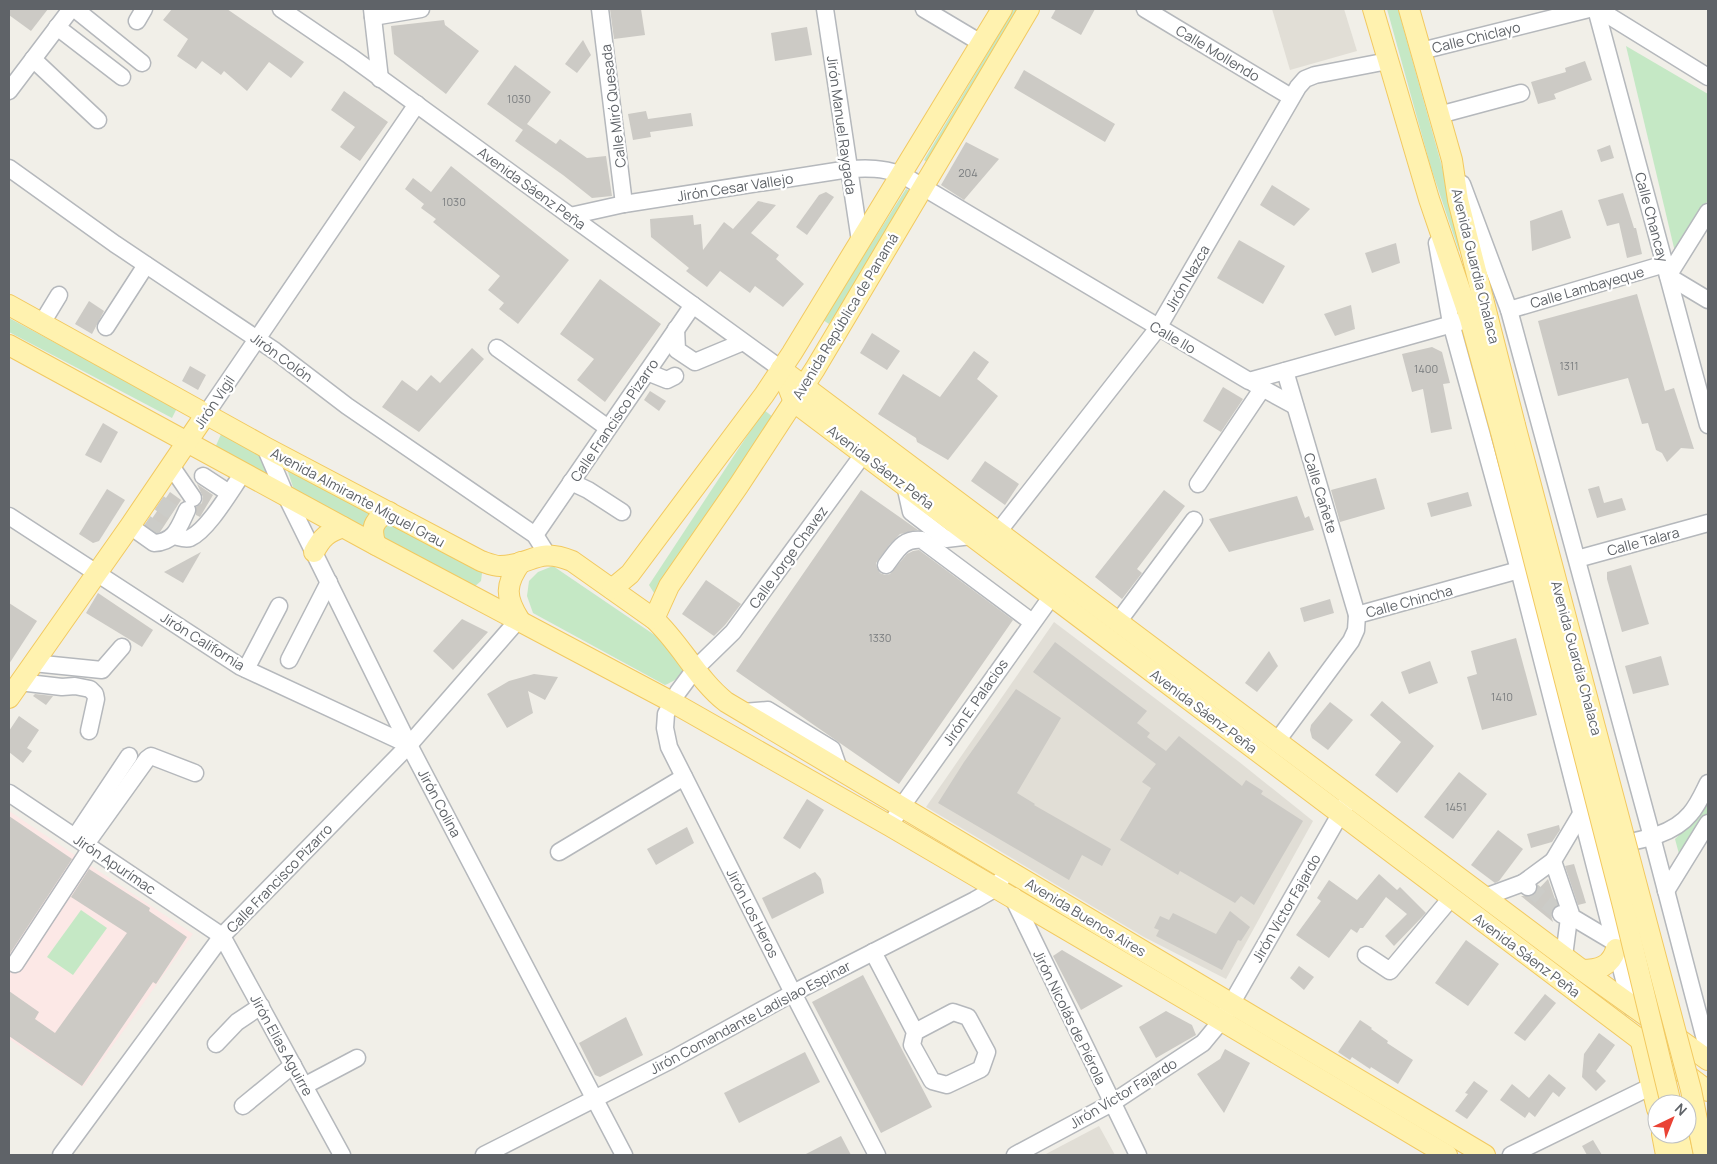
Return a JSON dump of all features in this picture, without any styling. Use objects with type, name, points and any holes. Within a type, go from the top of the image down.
[{"type":"main road","name":"Avenida República de Panamá","points":[[612,589],[630,574],[782,369],[1002,9]]},
{"type":"main road","name":"Avenida República de Panamá","points":[[654,619],[662,599],[679,570],[740,485],[799,394],[1029,9]]},
{"type":"main road","name":"Avenida Guardia Chalaca","points":[[1373,9],[1429,199],[1461,321],[1508,429],[1691,1090],[1704,1155]]},
{"type":"main road","name":"Avenida Guardia Chalaca","points":[[1409,9],[1452,160],[1458,200],[1508,429],[1669,1094]]},
{"type":"main road","name":"Avenida Almirante Miguel Grau","points":[[9,305],[265,447],[481,561],[498,566],[521,562],[546,554]]},
{"type":"main road","points":[[9,345],[376,545],[672,702]]},
{"type":"main road","points":[[782,369],[799,394]]},
{"type":"main road","name":"Avenida Sáenz Peña","points":[[799,394],[869,446],[998,532],[1057,588],[1340,814],[1708,1091]]},
{"type":"main road","name":"Jirón Vigil","points":[[14,690],[96,574],[141,533],[176,481],[187,442],[206,414]]},
{"type":"main road","name":"Avenida Sáenz Peña","points":[[869,446],[904,485],[971,536],[1118,622],[1582,970],[1708,1060]]},
{"type":"main road","points":[[376,545],[373,535],[374,525],[380,517],[389,512]]},
{"type":"main road","points":[[314,552],[320,540],[330,532],[343,527]]},
{"type":"main road","points":[[546,554],[558,555],[572,561],[654,619],[666,630],[695,669]]},
{"type":"main road","points":[[519,620],[511,606],[508,590],[512,575],[521,562]]},
{"type":"main road","name":"Avenida Buenos Aires","points":[[695,669],[716,694],[743,712],[1015,874],[1448,1155]]},
{"type":"main road","name":"Avenida Buenos Aires","points":[[672,702],[1004,893],[1227,1012],[1485,1155]]},
{"type":"main road","points":[[1582,970],[1599,969],[1606,965],[1611,960],[1615,945]]},
{"type":"main road","name":"Avenida Guardia Chalaca","points":[[1632,1007],[1654,1094]]},
{"type":"street","points":[[9,91],[71,9]]},
{"type":"street","points":[[75,9],[142,63]]},
{"type":"street","name":"Avenida Sáenz Peña","points":[[281,9],[417,104],[782,369]]},
{"type":"street","points":[[380,78],[372,13],[421,9]]},
{"type":"street","name":"Calle Miró Quesada","points":[[600,9],[624,204]]},
{"type":"street","name":"Jirón Manuel Raygada","points":[[825,9],[860,241]]},
{"type":"street","points":[[924,9],[981,43]]},
{"type":"street","name":"Calle Mollendo","points":[[1145,9],[1291,97]]},
{"type":"street","name":"Calle Chiclayo","points":[[1420,51],[1589,9]]},
{"type":"street","points":[[1597,9],[1708,77]]},
{"type":"street","name":"Calle Chancay","points":[[1597,9],[1708,425]]},
{"type":"street","points":[[57,27],[122,77]]},
{"type":"street","points":[[33,59],[98,120]]},
{"type":"street","name":"Jirón Nazca","points":[[998,532],[1158,328],[1291,97],[1305,79],[1388,61]]},
{"type":"street","points":[[1439,115],[1521,93]]},
{"type":"street","name":"Jirón Vigil","points":[[206,414],[417,104]]},
{"type":"street","name":"Avenida Guardia Chalaca","points":[[1452,160],[1509,310],[1708,1051]]},
{"type":"street","name":"Jirón Colón","points":[[9,168],[146,265],[257,338],[347,406],[535,535],[546,554]]},
{"type":"street","name":"Jirón Cesar Vallejo","points":[[570,216],[624,204],[849,169],[876,168],[901,174]]},
{"type":"street","name":"Calle Ilo","points":[[901,174],[1158,328],[1295,406]]},
{"type":"street","points":[[1708,212],[1666,270],[1708,300]]},
{"type":"street","points":[[106,327],[146,265]]},
{"type":"street","name":"Calle Lambayeque","points":[[1509,310],[1666,270]]},
{"type":"street","points":[[42,323],[59,295]]},
{"type":"street","name":"Calle Francisco Pizarro","points":[[535,535],[693,305]]},
{"type":"street","points":[[1198,484],[1256,385],[1285,371],[1461,321]]},
{"type":"street","name":"Avenida Guardia Chalaca","points":[[1461,321],[1519,570],[1632,1007]]},
{"type":"street","points":[[676,329],[677,350],[695,362],[743,342]]},
{"type":"street","points":[[497,348],[608,428]]},
{"type":"street","name":"Calle Cañete","points":[[1285,371],[1357,615]]},
{"type":"street","points":[[647,372],[666,380],[675,376]]},
{"type":"street","name":"Calle Jorge Chavez","points":[[695,669],[733,632],[869,446]]},
{"type":"street","name":"Jirón Colina","points":[[265,447],[286,496],[409,745],[624,1155]]},
{"type":"street","points":[[211,455],[202,479],[229,493]]},
{"type":"street","points":[[174,536],[190,538],[203,529],[243,473]]},
{"type":"street","points":[[176,481],[188,508],[203,529]]},
{"type":"street","points":[[571,482],[588,490],[622,512]]},
{"type":"street","points":[[141,533],[154,544],[164,542],[174,536],[188,508]]},
{"type":"street","name":"Jirón California","points":[[9,516],[96,574],[246,669],[409,745]]},
{"type":"street","points":[[1118,622],[1194,520]]},
{"type":"street","name":"Calle Talara","points":[[1577,559],[1708,523]]},
{"type":"street","points":[[886,566],[905,542],[922,540],[1032,622]]},
{"type":"street","name":"Calle Chincha","points":[[1277,741],[1351,641],[1356,630],[1357,615],[1519,570]]},
{"type":"street","points":[[289,660],[329,582]]},
{"type":"street","name":"Jirón E. Palacios","points":[[890,826],[902,806],[1057,588]]},
{"type":"street","points":[[246,669],[279,606]]},
{"type":"street","name":"Calle Francisco Pizarro","points":[[61,1155],[222,936],[409,745],[519,620]]},
{"type":"street","points":[[33,663],[102,670],[122,647]]},
{"type":"street","name":"Jirón Los Heros","points":[[695,669],[666,714],[665,728],[669,747],[793,993],[878,1155]]},
{"type":"street","points":[[14,690],[75,686],[90,690],[95,694],[96,699],[90,731]]},
{"type":"street","points":[[15,964],[84,843],[129,756]]},
{"type":"street","points":[[84,843],[151,756],[195,773]]},
{"type":"street","points":[[559,852],[649,800],[684,777]]},
{"type":"street","points":[[1591,851],[1652,837],[1679,824],[1691,813],[1708,783]]},
{"type":"street","name":"Jirón Apurímac","points":[[9,793],[222,936]]},
{"type":"street","name":"Jirón Victor Fajardo","points":[[1227,1012],[1351,796]]},
{"type":"street","points":[[1485,897],[1526,885],[1553,861],[1581,814]]},
{"type":"street","points":[[1666,891],[1708,823]]},
{"type":"street","points":[[1553,861],[1567,916],[1564,956]]},
{"type":"street","points":[[1004,893],[1015,874]]},
{"type":"street","name":"Jirón Comandante Ladislao Espinar","points":[[484,1155],[594,1100],[873,952],[1004,893]]},
{"type":"street","name":"Jirón Nicolás de Piérola","points":[[1004,893],[1138,1155]]},
{"type":"street","points":[[1366,955],[1390,972],[1451,898]]},
{"type":"street","points":[[1567,916],[1615,945]]},
{"type":"street","name":"Jirón Elias Aguirre","points":[[222,936],[342,1155]]},
{"type":"street","points":[[873,952],[915,1032],[912,1045],[932,1081],[947,1085],[981,1069],[987,1052],[968,1017],[954,1012],[915,1032]]},
{"type":"street","points":[[216,1044],[237,1022],[261,1006]]},
{"type":"street","name":"Jirón Víctor Fajardo","points":[[1015,1155],[1112,1103],[1203,1043],[1227,1012]]},
{"type":"street","points":[[304,1086],[357,1058]]},
{"type":"street","points":[[243,1106],[293,1065]]},
{"type":"street","points":[[1511,1155],[1652,1086]]},
{"type":"shaded area","points":[[1272,9],[1344,9],[1357,51],[1290,70]]},
{"type":"shaded area","points":[[1054,622],[1238,761],[1313,821],[1226,979],[1144,937],[926,807]]},
{"type":"shaded area","points":[[9,811],[193,934],[83,1087],[9,1039]]},
{"type":"shaded area","points":[[1099,1126],[1115,1155],[1044,1155]]},
{"type":"green space","points":[[1014,9],[1024,9],[930,164],[924,160]]},
{"type":"green space","points":[[1387,9],[1398,9],[1441,163],[1462,250],[1459,251],[1431,168]]},
{"type":"green space","points":[[1626,46],[1708,94],[1708,200],[1675,252]]},
{"type":"green space","points":[[906,189],[913,193],[829,324],[823,320]]},
{"type":"green space","points":[[9,318],[177,408],[172,418],[9,332]]},
{"type":"green space","points":[[764,410],[773,417],[665,590],[654,593],[649,585]]},
{"type":"green space","points":[[222,432],[261,452],[270,469],[267,478],[214,450]]},
{"type":"green space","points":[[286,466],[375,515],[365,536],[296,496]]},
{"type":"green space","points":[[384,517],[473,566],[482,573],[481,581],[474,587],[378,541]]},
{"type":"green space","points":[[553,566],[681,653],[683,669],[679,677],[665,685],[533,613],[527,596],[529,581],[538,572]]},
{"type":"green space","points":[[1708,798],[1708,827],[1682,865],[1675,839],[1696,819]]},
{"type":"green space","points":[[81,910],[107,928],[73,975],[47,957]]},
{"type":"building","points":[[9,9],[48,9],[31,31],[9,15]]},
{"type":"building","points":[[172,9],[227,9],[304,62],[291,78],[269,62],[247,91],[224,71],[221,75],[202,61],[196,69],[177,56],[188,39],[163,20]]},
{"type":"building","points":[[610,9],[641,9],[645,35],[614,39]]},
{"type":"building","points":[[1056,9],[1095,9],[1081,35],[1051,18]]},
{"type":"building","points":[[444,20],[445,25],[479,51],[446,94],[394,54],[391,26]]},
{"type":"building","points":[[807,27],[812,55],[775,61],[771,33]]},
{"type":"building","points":[[583,40],[591,55],[577,73],[565,64]]},
{"type":"building","points":[[1585,61],[1592,80],[1554,94],[1556,99],[1538,104],[1531,82],[1566,72],[1565,68]]},
{"type":"building","points":[[515,65],[551,92],[527,124],[556,144],[560,139],[587,158],[606,156],[612,196],[592,198],[515,141],[523,130],[487,104]]},
{"type":"building","points":[[1024,70],[1115,124],[1105,142],[1014,88]]},
{"type":"building","points":[[344,91],[388,122],[360,161],[340,147],[355,127],[331,110]]},
{"type":"building","points":[[646,111],[648,119],[691,113],[693,126],[650,132],[651,137],[633,140],[628,114]]},
{"type":"building","points":[[966,142],[999,159],[964,200],[941,185]]},
{"type":"building","points":[[1610,145],[1614,158],[1601,162],[1597,150]]},
{"type":"building","points":[[451,166],[569,260],[518,324],[499,309],[504,303],[488,290],[500,276],[433,222],[436,219],[421,208],[424,204],[405,189],[413,178],[431,192]]},
{"type":"building","points":[[1272,185],[1310,209],[1294,226],[1260,205]]},
{"type":"building","points":[[826,192],[834,197],[807,235],[796,227],[819,195]]},
{"type":"building","points":[[1623,193],[1634,228],[1636,228],[1642,254],[1627,258],[1619,223],[1607,226],[1598,200]]},
{"type":"building","points":[[758,201],[776,205],[751,233],[779,255],[776,259],[804,284],[783,307],[755,286],[750,293],[720,271],[707,287],[686,271],[689,268],[651,237],[650,219],[693,215],[694,225],[701,224],[703,250],[724,222],[733,229]]},
{"type":"building","points":[[1562,210],[1571,238],[1532,251],[1530,221]]},
{"type":"building","points":[[1239,240],[1285,266],[1263,304],[1217,278]]},
{"type":"building","points":[[1396,243],[1400,263],[1372,273],[1365,253]]},
{"type":"building","points":[[600,279],[661,324],[605,402],[577,380],[594,359],[560,334]]},
{"type":"building","points":[[1637,294],[1665,391],[1674,388],[1694,449],[1681,448],[1667,462],[1662,453],[1656,450],[1648,423],[1642,424],[1628,378],[1558,396],[1538,321]]},
{"type":"building","points":[[89,301],[104,311],[92,334],[75,324]]},
{"type":"building","points":[[1351,305],[1355,329],[1335,336],[1324,314]]},
{"type":"building","points":[[872,333],[900,351],[887,370],[860,353]]},
{"type":"building","points":[[1432,347],[1442,352],[1450,383],[1443,384],[1452,429],[1431,433],[1423,389],[1412,392],[1402,354]]},
{"type":"building","points":[[472,348],[484,359],[419,432],[382,407],[402,380],[417,391],[431,375],[440,383]]},
{"type":"building","points":[[974,351],[989,362],[977,379],[998,396],[948,460],[917,442],[916,438],[878,414],[903,374],[940,397]]},
{"type":"building","points":[[190,366],[206,375],[198,390],[182,381]]},
{"type":"building","points":[[1223,387],[1243,399],[1221,432],[1203,421]]},
{"type":"building","points":[[650,391],[666,401],[659,411],[644,400]]},
{"type":"building","points":[[103,423],[118,432],[101,463],[85,455]]},
{"type":"building","points":[[985,461],[1019,484],[1005,505],[971,481]]},
{"type":"building","points":[[1376,478],[1385,509],[1340,522],[1331,490]]},
{"type":"building","points":[[197,484],[213,495],[200,517],[196,515],[196,507],[202,503],[203,497]]},
{"type":"building","points":[[1599,486],[1604,503],[1622,498],[1626,510],[1597,518],[1588,489]]},
{"type":"building","points":[[107,489],[125,500],[99,541],[93,543],[79,534]]},
{"type":"building","points":[[861,490],[918,530],[900,534],[890,544],[876,563],[880,573],[890,574],[907,554],[919,550],[1013,620],[899,784],[736,671]]},
{"type":"building","points":[[1164,490],[1185,506],[1137,569],[1142,573],[1122,599],[1095,577]]},
{"type":"building","points":[[170,492],[181,500],[160,532],[157,533],[147,526]]},
{"type":"building","points":[[1468,492],[1472,506],[1431,517],[1427,503]]},
{"type":"building","points":[[1297,496],[1305,518],[1309,516],[1314,530],[1229,552],[1209,519]]},
{"type":"building","points":[[201,552],[183,583],[164,572]]},
{"type":"building","points":[[1631,565],[1649,624],[1622,632],[1607,579],[1607,572]]},
{"type":"building","points":[[706,580],[741,604],[714,636],[682,614]]},
{"type":"building","points":[[98,593],[153,630],[142,647],[86,613]]},
{"type":"building","points":[[1330,599],[1334,613],[1304,622],[1300,608]]},
{"type":"building","points":[[9,603],[37,621],[9,664]]},
{"type":"building","points":[[462,619],[488,632],[453,670],[433,651]]},
{"type":"building","points":[[1516,638],[1537,715],[1482,730],[1467,677],[1477,674],[1471,651]]},
{"type":"building","points":[[1055,642],[1147,711],[1137,723],[1150,733],[1147,737],[1166,751],[1179,736],[1242,786],[1246,780],[1263,791],[1261,794],[1303,821],[1254,905],[1241,896],[1235,903],[1180,871],[1178,875],[1120,840],[1151,788],[1142,782],[1156,764],[1033,672]]},
{"type":"building","points":[[1269,651],[1278,666],[1257,692],[1245,683]]},
{"type":"building","points":[[1661,656],[1669,685],[1633,694],[1625,666]]},
{"type":"building","points":[[1430,661],[1438,683],[1409,694],[1401,672]]},
{"type":"building","points":[[534,674],[558,677],[545,700],[528,691],[533,713],[507,728],[487,694],[509,681]]},
{"type":"building","points":[[1016,689],[1061,718],[1017,793],[1034,805],[1111,849],[1102,866],[1082,855],[1069,880],[938,803],[964,762]]},
{"type":"building","points":[[35,694],[53,696],[46,705],[33,696]]},
{"type":"building","points":[[1382,701],[1434,746],[1397,793],[1375,775],[1401,742],[1370,715]]},
{"type":"building","points":[[1330,702],[1353,720],[1328,750],[1312,738],[1310,730],[1311,725]]},
{"type":"building","points":[[19,716],[39,730],[27,748],[32,751],[23,763],[9,752],[9,731]]},
{"type":"building","points":[[1459,772],[1487,794],[1453,839],[1424,817]]},
{"type":"building","points":[[807,799],[824,810],[800,849],[783,838]]},
{"type":"building","points":[[9,816],[72,859],[9,955]]},
{"type":"building","points":[[1559,825],[1560,830],[1552,842],[1531,848],[1527,834]]},
{"type":"building","points":[[687,827],[694,843],[656,865],[647,849]]},
{"type":"building","points":[[1498,830],[1523,849],[1499,881],[1495,883],[1471,865]]},
{"type":"building","points":[[1574,864],[1586,903],[1578,905],[1565,866]]},
{"type":"building","points":[[89,869],[150,908],[149,911],[187,937],[156,984],[153,982],[82,1086],[9,1036],[9,991],[39,1012],[35,1019],[55,1033],[127,933],[71,897]]},
{"type":"building","points":[[815,872],[821,879],[824,893],[772,919],[762,898]]},
{"type":"building","points":[[1379,874],[1397,890],[1400,887],[1426,913],[1394,946],[1385,936],[1407,914],[1386,897],[1363,928],[1360,928],[1357,933],[1351,929],[1329,958],[1296,935],[1321,901],[1317,898],[1329,880],[1357,900]]},
{"type":"building","points":[[1548,879],[1557,905],[1552,910],[1553,922],[1521,896],[1532,896]]},
{"type":"building","points":[[1230,911],[1250,927],[1241,941],[1238,940],[1222,970],[1156,936],[1159,930],[1154,928],[1160,916],[1169,920],[1173,913],[1216,934]]},
{"type":"building","points":[[1466,940],[1499,964],[1468,1006],[1435,983]]},
{"type":"building","points":[[1062,950],[1123,986],[1081,1010],[1053,956]]},
{"type":"building","points":[[1299,966],[1314,977],[1304,990],[1290,978]]},
{"type":"building","points":[[863,975],[932,1107],[881,1133],[812,1002]]},
{"type":"building","points":[[1545,994],[1556,1003],[1525,1041],[1514,1033]]},
{"type":"building","points":[[1166,1011],[1192,1025],[1196,1035],[1156,1058],[1139,1027]]},
{"type":"building","points":[[626,1017],[643,1055],[600,1077],[595,1075],[579,1043]]},
{"type":"building","points":[[1360,1020],[1388,1041],[1387,1043],[1413,1060],[1398,1084],[1371,1067],[1370,1069],[1352,1057],[1350,1060],[1338,1052]]},
{"type":"building","points":[[1599,1033],[1615,1045],[1596,1071],[1606,1081],[1596,1091],[1582,1077],[1584,1054]]},
{"type":"building","points":[[1225,1049],[1250,1063],[1224,1113],[1197,1074],[1220,1059]]},
{"type":"building","points":[[805,1052],[820,1082],[739,1123],[724,1093]]},
{"type":"building","points":[[1549,1074],[1566,1088],[1559,1097],[1553,1092],[1535,1117],[1529,1112],[1525,1118],[1500,1100],[1512,1084],[1529,1098]]},
{"type":"building","points":[[1474,1081],[1488,1091],[1467,1119],[1455,1111],[1468,1094],[1465,1093]]},
{"type":"building","points":[[841,1136],[851,1155],[804,1155]]},
{"type":"building","points":[[1593,1140],[1602,1155],[1587,1155],[1582,1146]]},
{"type":"tunnel","points":[[148,534],[174,495]]},
{"type":"tunnel","points":[[1528,887],[1561,914]]}]
